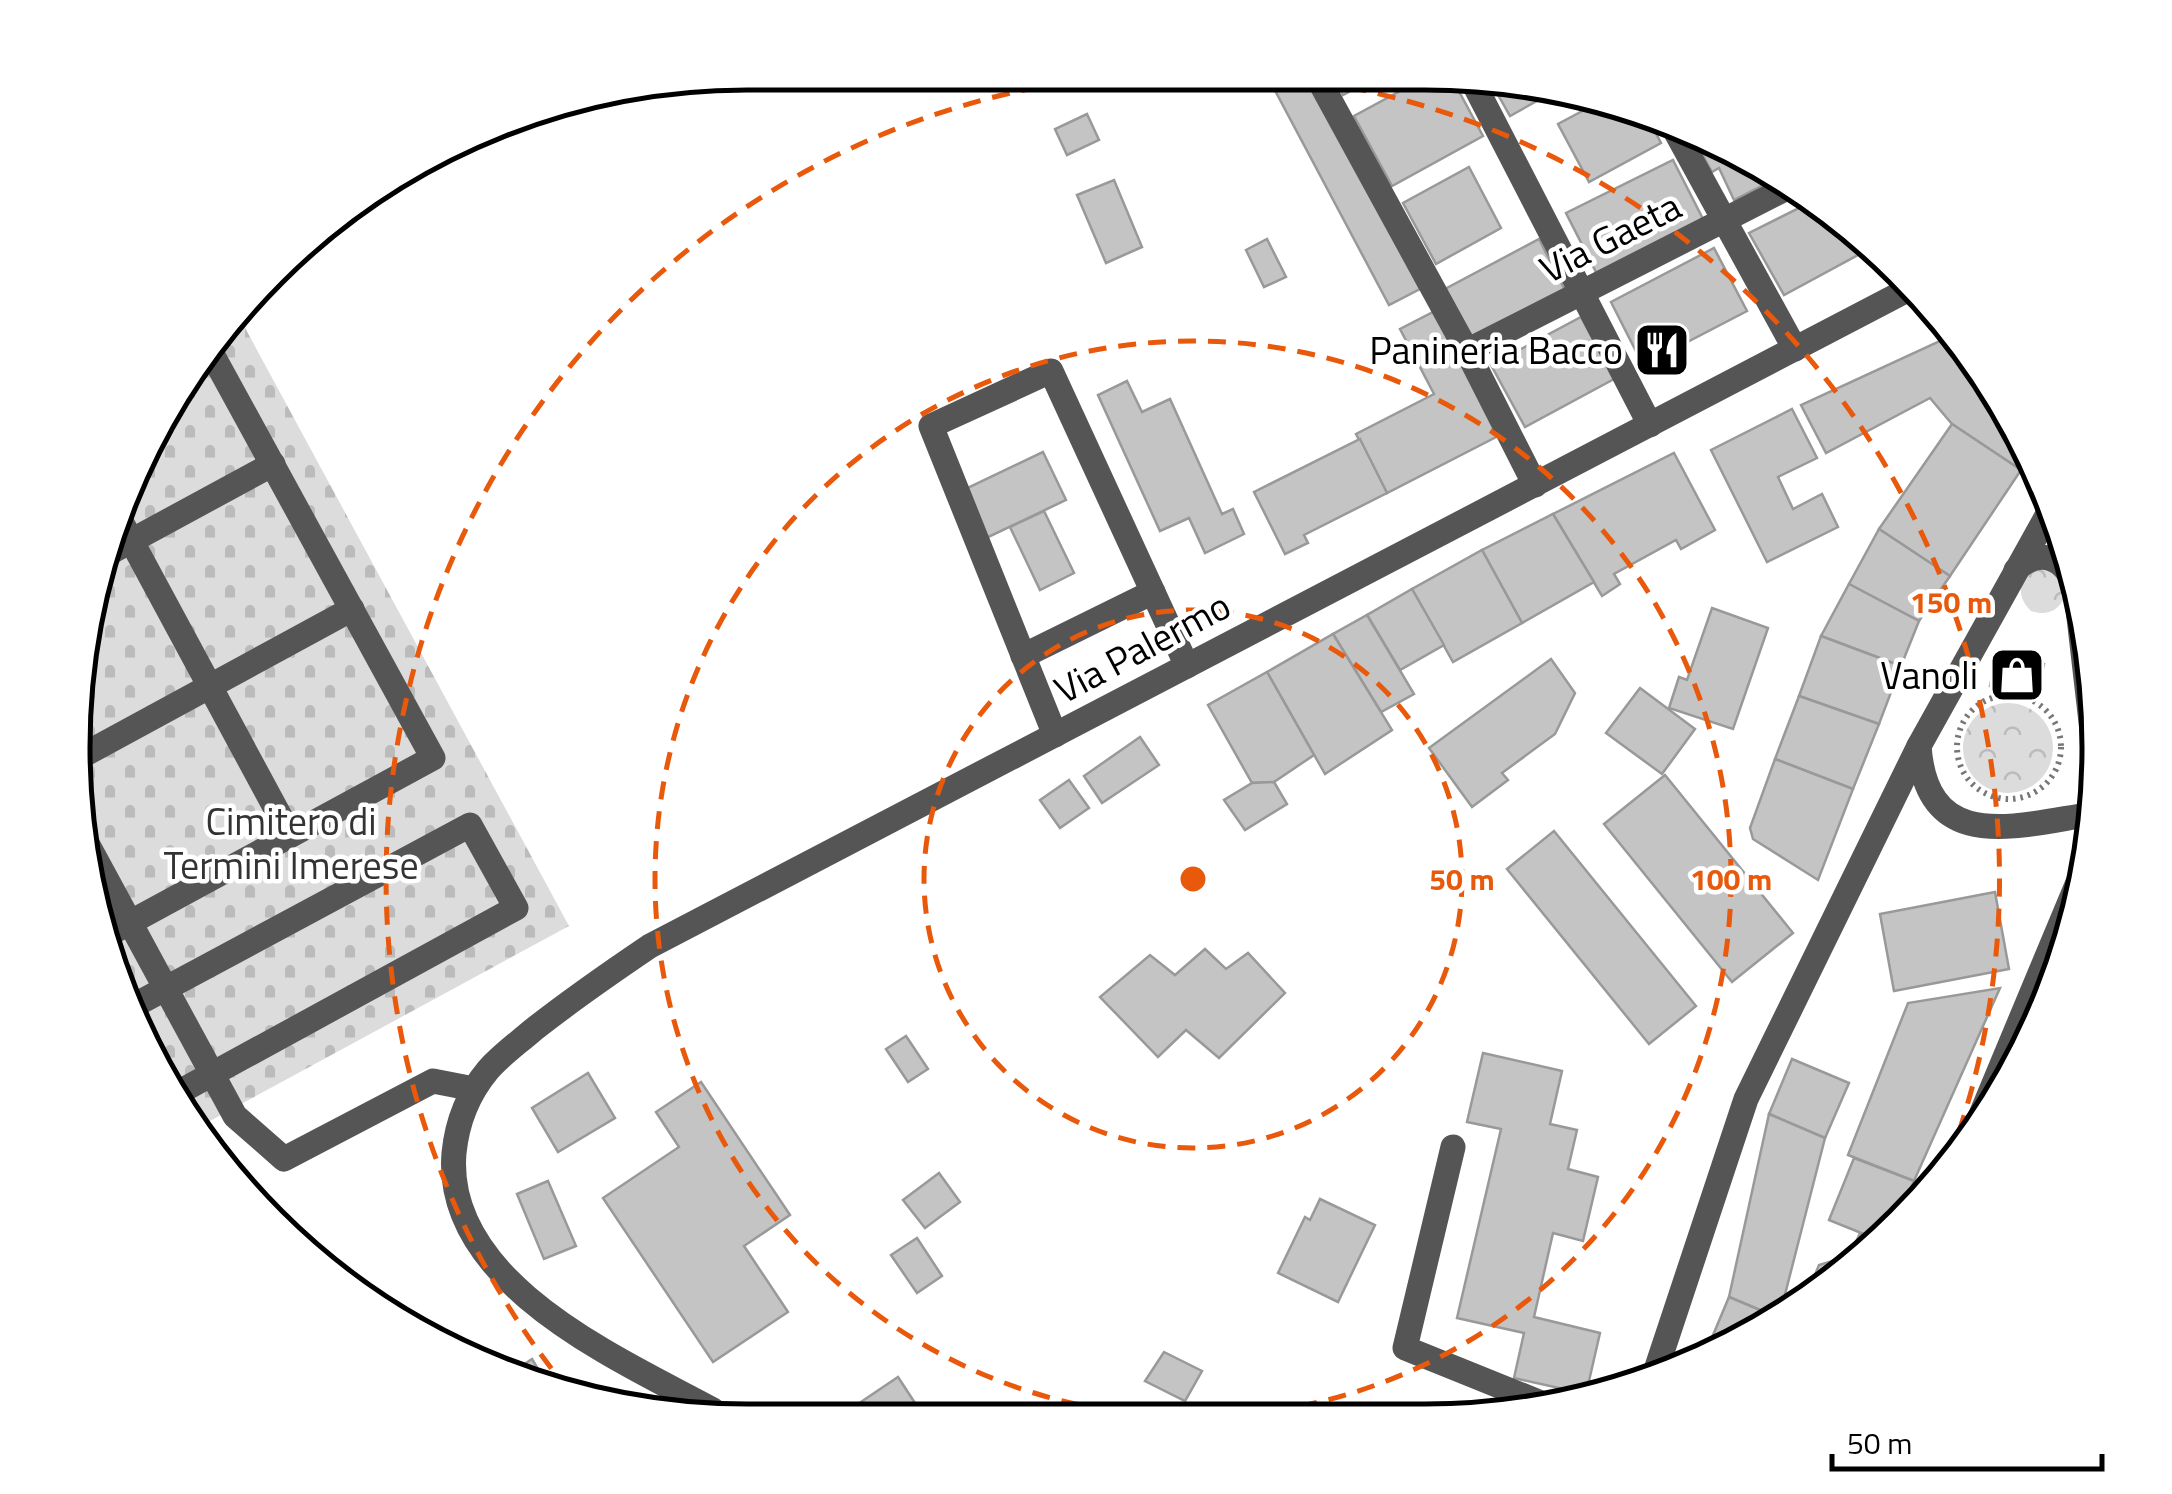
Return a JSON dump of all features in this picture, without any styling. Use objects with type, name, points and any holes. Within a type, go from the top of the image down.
[{"type":"street","points":[[1324,90],[1535,484]]},
{"type":"street","points":[[1478,92],[1650,425]]},
{"type":"street","points":[[1681,142],[1795,349]]},
{"type":"street","name":"Via Gaeta","points":[[1467,352],[1778,193]]},
{"type":"street","name":"Via Palermo","points":[[699,1402],[587,1342],[525,1294],[486,1255],[472,1234],[455,1187],[456,1136],[474,1089],[507,1051],[578,994],[650,946],[1901,294]]},
{"type":"street","points":[[216,361],[433,758],[118,929],[165,989],[235,1116],[284,1159],[432,1081],[474,1089]]},
{"type":"street","points":[[1055,735],[931,426],[1052,371],[1187,666]]},
{"type":"street","points":[[122,546],[273,464]]},
{"type":"street","points":[[1659,1360],[1746,1098],[1919,746],[2042,523]]},
{"type":"street","points":[[121,549],[208,686],[290,836]]},
{"type":"street","points":[[2015,570],[2030,559],[2055,560]]},
{"type":"street","points":[[1023,656],[1154,592]]},
{"type":"street","points":[[90,751],[352,608]]},
{"type":"street","points":[[1919,746],[1921,772],[1931,795],[1948,813],[1970,825],[1996,828],[2078,816]]},
{"type":"street","points":[[142,1001],[470,825],[516,908],[186,1088]]},
{"type":"street","points":[[2009,1047],[2049,952]]},
{"type":"street","points":[[1453,1147],[1404,1348],[1525,1396]]},
{"type":"path","points":[[2009,694],[2041,705],[2053,718],[2062,751],[2058,768],[2048,783],[2034,794],[2000,800],[1983,794],[1970,783],[1960,768],[1956,751],[1964,718],[1992,698],[2009,694]]},
{"type":"green space","name":"Cimitero di Termini Imerese","points":[[244,325],[569,926],[208,1122],[178,1076],[140,998],[112,917],[91,790],[91,704],[112,577],[140,496],[178,418]]},
{"type":"green space","points":[[2037,569],[2051,570],[2062,587],[2061,604],[2048,612],[2031,611],[2021,595],[2025,576]]},
{"type":"green space","points":[[2008,703],[2040,716],[2053,748],[2040,780],[2008,793],[1976,780],[1963,748],[1976,716]]},
{"type":"building","points":[[1275,90],[1315,90],[1420,289],[1389,305]]},
{"type":"building","points":[[1402,90],[1459,91],[1483,136],[1392,186],[1354,116]]},
{"type":"building","points":[[1498,94],[1538,100],[1510,116]]},
{"type":"building","points":[[1585,110],[1655,132],[1661,143],[1589,182],[1558,124]]},
{"type":"building","points":[[1087,114],[1099,140],[1067,155],[1055,129]]},
{"type":"building","points":[[1700,151],[1764,185],[1734,200],[1719,168],[1712,172]]},
{"type":"building","points":[[1673,160],[1704,221],[1597,274],[1566,213]]},
{"type":"building","points":[[1469,167],[1501,228],[1436,264],[1403,203]]},
{"type":"building","points":[[1114,180],[1142,247],[1106,263],[1077,195]]},
{"type":"building","points":[[1799,208],[1859,254],[1784,295],[1749,233]]},
{"type":"building","points":[[1267,239],[1286,277],[1264,287],[1246,250]]},
{"type":"building","points":[[1539,239],[1567,294],[1473,342],[1445,289]]},
{"type":"building","points":[[1714,248],[1747,311],[1643,365],[1611,302]]},
{"type":"building","points":[[1437,310],[1502,434],[1387,493],[1356,434],[1434,394],[1400,329]]},
{"type":"building","points":[[1581,317],[1614,379],[1525,427],[1491,365]]},
{"type":"building","points":[[1941,341],[1994,419],[2020,469],[1952,424],[1930,398],[1826,453],[1801,405]]},
{"type":"building","points":[[1127,381],[1142,412],[1170,399],[1222,514],[1233,509],[1244,534],[1205,553],[1189,518],[1160,531],[1098,395]]},
{"type":"building","points":[[1792,409],[1817,458],[1778,477],[1793,509],[1822,494],[1838,527],[1767,562],[1711,450]]},
{"type":"building","points":[[1952,424],[2021,471],[1950,576],[1879,529]]},
{"type":"building","points":[[1360,439],[1387,493],[1304,535],[1308,543],[1285,554],[1254,492]]},
{"type":"building","points":[[1043,452],[1066,500],[984,539],[961,491]]},
{"type":"building","points":[[1674,453],[1715,530],[1681,549],[1676,540],[1614,574],[1620,584],[1602,596],[1553,514]]},
{"type":"building","points":[[1044,511],[1074,573],[1040,590],[1010,527]]},
{"type":"building","points":[[1553,514],[1594,582],[1522,623],[1482,550]]},
{"type":"building","points":[[1879,529],[1950,576],[1919,621],[1849,584]]},
{"type":"building","points":[[1482,550],[1522,623],[1453,662],[1412,589]]},
{"type":"building","points":[[1849,584],[1919,621],[1901,666],[1821,636]]},
{"type":"building","points":[[1412,589],[1444,645],[1400,670],[1367,615]]},
{"type":"building","points":[[1712,608],[1768,628],[1733,729],[1669,708],[1679,677],[1687,680]]},
{"type":"building","points":[[1367,615],[1414,694],[1381,712],[1333,634]]},
{"type":"building","points":[[1333,634],[1392,730],[1325,774],[1267,672]]},
{"type":"building","points":[[1821,636],[1901,666],[1879,724],[1799,696]]},
{"type":"building","name":"Vanoli","points":[[1997,653],[2044,664],[2037,696],[1990,686]]},
{"type":"building","points":[[1551,659],[1575,693],[1555,734],[1502,773],[1508,780],[1472,807],[1429,748]]},
{"type":"building","points":[[1267,672],[1314,755],[1274,782],[1252,783],[1208,705]]},
{"type":"building","points":[[1640,688],[1695,729],[1662,774],[1606,733]]},
{"type":"building","points":[[1799,696],[1879,724],[1853,789],[1775,759]]},
{"type":"building","points":[[1140,737],[1159,765],[1102,803],[1084,776]]},
{"type":"building","points":[[1775,759],[1853,789],[1818,880],[1753,839],[1750,828]]},
{"type":"building","points":[[1665,775],[1793,933],[1732,982],[1604,824]]},
{"type":"building","points":[[1069,780],[1089,808],[1060,828],[1040,800]]},
{"type":"building","points":[[1274,782],[1287,804],[1245,830],[1224,800],[1252,783]]},
{"type":"building","points":[[1554,831],[1696,1006],[1649,1044],[1507,869]]},
{"type":"building","points":[[1995,892],[2009,969],[1894,991],[1880,914]]},
{"type":"building","points":[[1205,949],[1226,969],[1248,953],[1285,993],[1219,1058],[1186,1030],[1158,1057],[1100,997],[1150,955],[1175,975]]},
{"type":"building","points":[[2000,988],[1914,1181],[1848,1155],[1908,1003]]},
{"type":"building","points":[[906,1036],[928,1069],[908,1082],[886,1049]]},
{"type":"building","points":[[1483,1053],[1562,1071],[1550,1124],[1577,1130],[1568,1169],[1598,1177],[1583,1241],[1553,1233],[1534,1317],[1600,1333],[1588,1383],[1563,1389],[1514,1378],[1524,1333],[1457,1318],[1501,1129],[1467,1122]]},
{"type":"building","points":[[1792,1059],[1849,1083],[1825,1138],[1769,1114]]},
{"type":"building","points":[[588,1073],[615,1118],[558,1152],[532,1108]]},
{"type":"building","points":[[701,1082],[790,1215],[744,1246],[788,1312],[713,1362],[603,1198],[679,1147],[656,1112]]},
{"type":"building","points":[[1769,1114],[1825,1138],[1784,1297],[1762,1311],[1729,1297]]},
{"type":"building","points":[[1854,1158],[1914,1181],[1890,1212],[1865,1235],[1829,1220]]},
{"type":"building","points":[[939,1173],[960,1202],[925,1228],[903,1200]]},
{"type":"building","points":[[548,1181],[576,1246],[544,1259],[517,1194]]},
{"type":"building","points":[[1320,1199],[1375,1225],[1338,1302],[1278,1273],[1305,1217],[1310,1220]]},
{"type":"building","points":[[917,1238],[942,1276],[917,1293],[891,1255]]},
{"type":"building","points":[[1834,1260],[1815,1275],[1819,1265]]},
{"type":"building","points":[[1729,1297],[1762,1311],[1754,1316],[1712,1338]]},
{"type":"building","points":[[1164,1352],[1202,1371],[1185,1401],[1145,1381]]},
{"type":"building","points":[[898,1377],[915,1403],[914,1404],[858,1404]]},
{"type":"place","name":"Panineria Bacco","points":[[1662,350]]},
{"type":"place","name":"Vanoli","points":[[2017,675]]}]
